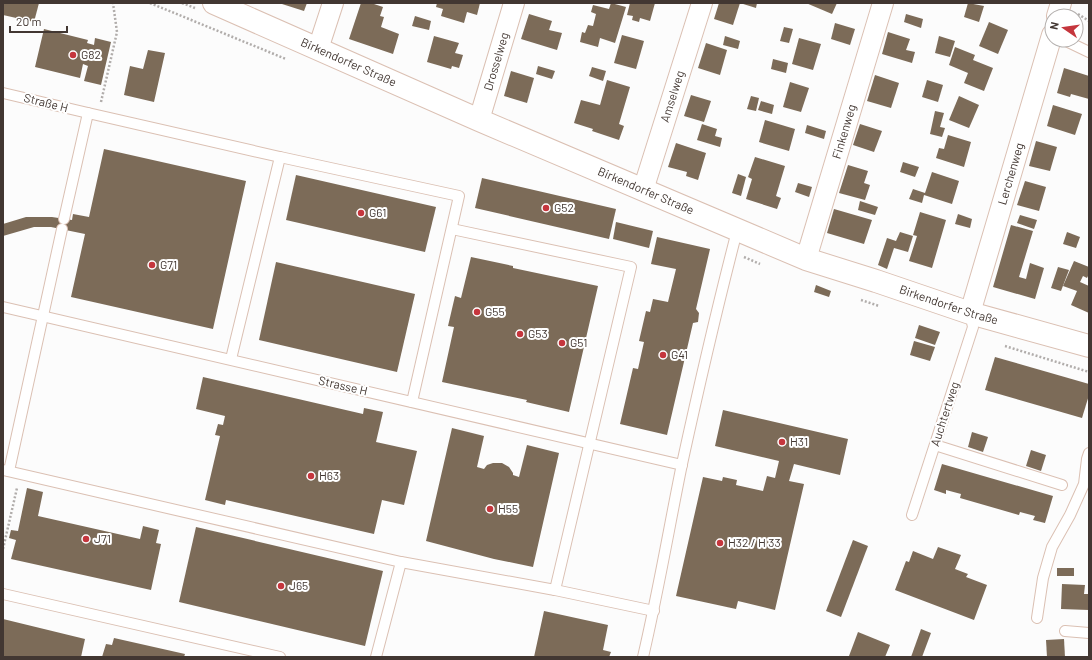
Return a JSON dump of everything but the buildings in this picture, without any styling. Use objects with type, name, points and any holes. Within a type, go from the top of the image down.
[{"type":"street","name":"Birkendorfer Straße","points":[[214,3],[479,120],[806,260],[876,281],[970,313],[1089,346]]},
{"type":"street","points":[[318,49],[334,3]]},
{"type":"street","name":"Drosselweg","points":[[479,120],[514,3]]},
{"type":"street","name":"Amselweg","points":[[643,190],[702,3]]},
{"type":"street","name":"Finkenweg","points":[[806,260],[883,3]]},
{"type":"street","name":"Lerchenweg","points":[[970,313],[1048,48]]},
{"type":"lane","name":"Straße H","points":[[3,93],[280,157],[459,196],[452,229]]},
{"type":"lane","points":[[93,114],[63,224],[44,317],[6,471],[401,562],[555,590],[654,611]]},
{"type":"lane","points":[[231,359],[280,157]]},
{"type":"lane","points":[[412,402],[452,229],[631,267],[555,590]]},
{"type":"lane","points":[[643,657],[654,611],[682,465],[737,231]]},
{"type":"lane","name":"Strasse H","points":[[3,307],[682,465]]},
{"type":"lane","name":"Auchtertweg","points":[[912,515],[973,327],[970,313]]},
{"type":"lane","points":[[935,445],[1062,485]]},
{"type":"lane","points":[[1037,618],[1043,578],[1052,547],[1086,484],[1087,459],[1089,454]]},
{"type":"lane","points":[[376,657],[401,562]]},
{"type":"lane","points":[[3,594],[280,657]]},
{"type":"lane","points":[[1065,631],[1089,633]]},
{"type":"path","points":[[93,114],[117,32],[113,3]]},
{"type":"path","points":[[3,549],[20,474]]},
{"type":"place","name":"G82","points":[[73,55]]},
{"type":"place","name":"G52","points":[[546,208]]},
{"type":"place","name":"G61","points":[[361,213]]},
{"type":"place","name":"G71","points":[[152,265]]},
{"type":"place","name":"G55","points":[[477,312]]},
{"type":"place","name":"G53","points":[[520,334]]},
{"type":"place","name":"G51","points":[[562,343]]},
{"type":"place","name":"G41","points":[[663,355]]},
{"type":"place","name":"H31","points":[[782,442]]},
{"type":"place","name":"H63","points":[[311,476]]},
{"type":"place","name":"H55","points":[[490,509]]},
{"type":"place","name":"J71","points":[[86,539]]},
{"type":"place","name":"H32 / H 33","points":[[720,543]]},
{"type":"place","name":"J65","points":[[281,586]]}]
